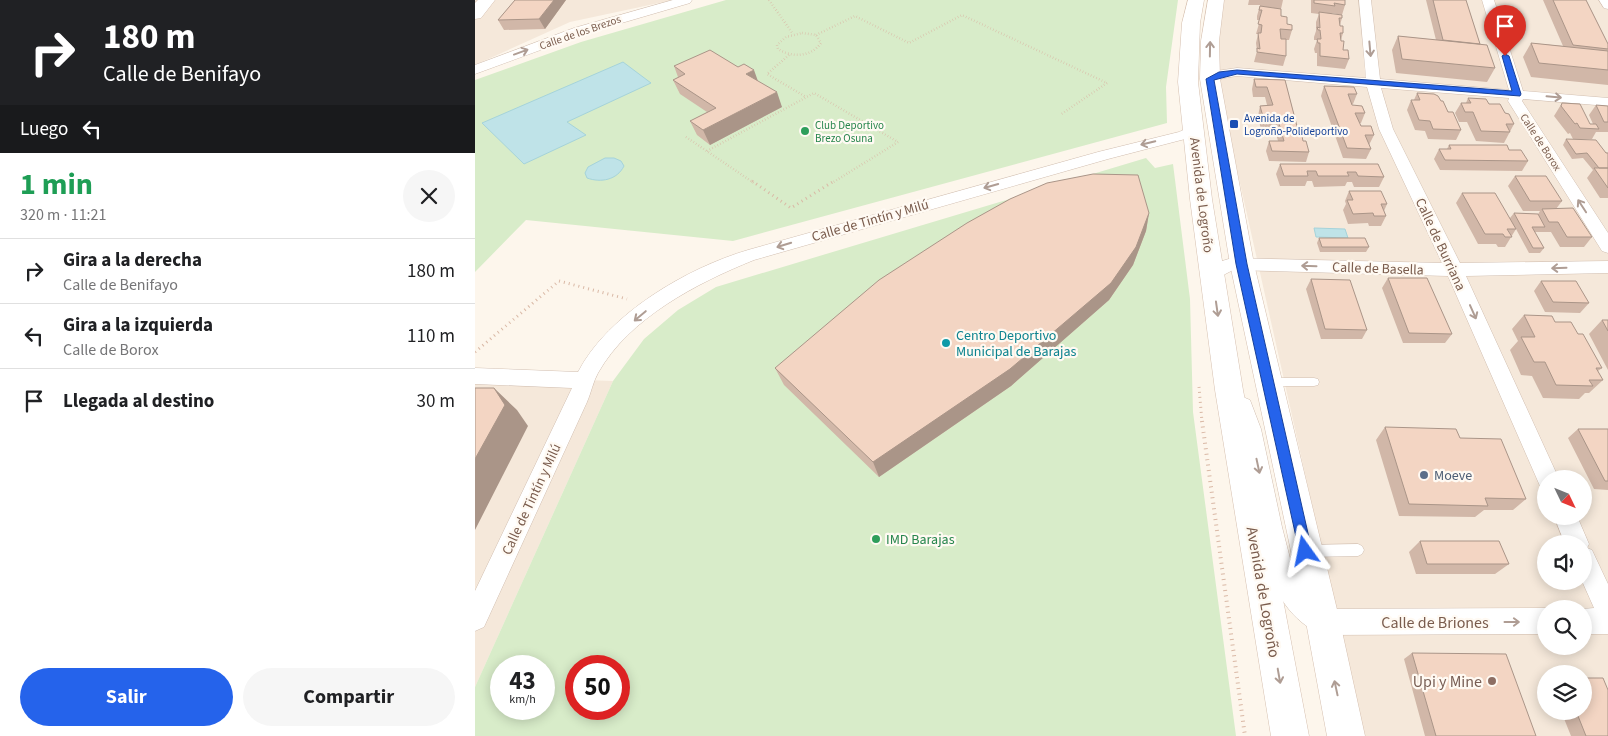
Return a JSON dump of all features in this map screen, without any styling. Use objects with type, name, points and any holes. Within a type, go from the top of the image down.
[{"type":"main road","points":[[475,14],[487,0]]},
{"type":"main road","name":"Avenida de Logroño","points":[[1195,0],[1188,52],[1188,82],[1201,200],[1229,390],[1289,736]]},
{"type":"main road","name":"Avenida de Logroño","points":[[1216,0],[1210,41],[1210,79],[1241,264],[1305,551],[1323,622],[1346,736]]},
{"type":"street","name":"Calle de los Brezos","points":[[475,70],[579,31],[686,0]]},
{"type":"street","name":"Calle de Burriana","points":[[1365,0],[1373,84],[1386,129],[1454,270],[1544,470]]},
{"type":"street","name":"Calle de Borox","points":[[1488,0],[1517,94],[1515,101],[1608,247]]},
{"type":"street","points":[[1605,0],[1608,5]]},
{"type":"street","points":[[1210,79],[1221,74],[1237,72],[1608,102]]},
{"type":"street","name":"Calle de Tintín y Milú","points":[[475,618],[591,368],[641,315],[681,286],[724,265],[793,242],[1112,153],[1177,137],[1194,129]]},
{"type":"street","name":"Calle de Basella","points":[[1212,275],[1225,265],[1241,264],[1454,270],[1608,267]]},
{"type":"street","points":[[475,376],[584,380]]},
{"type":"street","name":"Avenida de Logroño","points":[[1229,390],[1239,400],[1245,411],[1277,556],[1285,579],[1291,593],[1306,609],[1323,622]]},
{"type":"street","points":[[1592,576],[1608,612]]},
{"type":"street","name":"Calle de Briones","points":[[1323,622],[1537,621]]},
{"type":"street","points":[[1592,621],[1608,621]]},
{"type":"lane","points":[[1268,382],[1314,382]]},
{"type":"lane","points":[[1305,551],[1358,550]]},
{"type":"path","points":[[769,0],[793,34]]},
{"type":"path","points":[[816,35],[821,43],[819,47],[806,54],[789,55],[778,49],[777,45],[786,37],[802,33],[816,35],[855,16],[909,43],[962,15],[1107,83],[1060,115]]},
{"type":"path","points":[[789,55],[767,74],[806,97]]},
{"type":"path","points":[[686,136],[707,151],[791,208],[899,142],[814,93],[707,151]]},
{"type":"path","points":[[475,352],[559,281],[633,300]]},
{"type":"shaded area","points":[[475,0],[673,0],[570,22],[475,65]]},
{"type":"shaded area","points":[[1222,0],[1608,0],[1608,736],[1365,736],[1214,67]]},
{"type":"shaded area","points":[[475,376],[613,381],[475,687]]},
{"type":"green space","name":"Club Deportivo Brezo Osuna","points":[[726,0],[1178,0],[1166,87],[1167,123],[733,241],[526,220],[475,272],[475,80],[581,42]]},
{"type":"green space","name":"IMD Barajas","points":[[1146,158],[1155,168],[1173,164],[1190,299],[1193,412],[1236,736],[475,736],[475,687],[613,381],[644,339],[678,310],[716,287]]},
{"type":"water","points":[[623,62],[651,83],[567,122],[586,135],[524,164],[482,123]]},
{"type":"water","points":[[605,158],[614,158],[621,161],[624,166],[621,171],[608,179],[587,178],[585,173],[588,167]]},
{"type":"water","points":[[1314,228],[1345,229],[1348,238],[1316,237]]},
{"type":"building","points":[[515,0],[554,0],[539,19],[498,20]]},
{"type":"building","points":[[1314,0],[1345,0],[1345,5],[1334,3],[1335,6],[1314,3]]},
{"type":"building","points":[[1433,0],[1466,0],[1480,44],[1443,40]]},
{"type":"building","points":[[1553,0],[1586,0],[1608,44],[1608,49],[1573,45]]},
{"type":"building","points":[[1260,6],[1281,9],[1281,16],[1287,17],[1287,24],[1292,25],[1292,30],[1280,29],[1281,39],[1286,39],[1286,56],[1257,52],[1257,48],[1260,49],[1258,33],[1261,33],[1262,25],[1258,24],[1262,10],[1259,10]]},
{"type":"building","points":[[1319,12],[1342,15],[1342,18],[1339,18],[1340,26],[1343,26],[1343,33],[1340,33],[1341,41],[1344,41],[1343,50],[1348,50],[1349,59],[1320,56],[1320,43],[1318,43],[1317,39],[1321,39],[1320,30],[1317,27],[1320,28]]},
{"type":"building","points":[[1398,36],[1487,45],[1495,68],[1402,59]]},
{"type":"building","points":[[1531,43],[1608,51],[1608,70],[1539,63]]},
{"type":"building","points":[[710,50],[738,67],[744,64],[754,70],[746,74],[777,92],[703,130],[690,121],[716,108],[673,80],[685,74],[674,66]]},
{"type":"building","points":[[1254,79],[1285,80],[1299,134],[1302,136],[1303,141],[1306,141],[1309,152],[1272,151],[1269,141],[1284,141],[1278,120],[1264,120],[1260,106],[1273,105],[1267,87],[1256,87]]},
{"type":"building","points":[[1324,86],[1354,87],[1357,94],[1348,94],[1352,105],[1362,106],[1365,113],[1355,113],[1361,126],[1371,126],[1374,135],[1365,135],[1371,149],[1347,148]]},
{"type":"building","points":[[1417,93],[1438,96],[1443,101],[1448,112],[1453,112],[1461,130],[1433,129],[1430,121],[1419,120],[1411,100],[1420,100]]},
{"type":"building","points":[[1468,98],[1486,99],[1489,104],[1500,104],[1505,113],[1509,114],[1514,124],[1506,124],[1510,132],[1481,131],[1473,112],[1465,112],[1461,103],[1471,103]]},
{"type":"building","points":[[1562,103],[1580,104],[1590,124],[1596,124],[1599,129],[1580,128],[1561,106]]},
{"type":"building","points":[[1596,105],[1608,106],[1608,122],[1604,122]]},
{"type":"building","points":[[1566,139],[1596,140],[1608,153],[1608,168],[1599,168],[1587,153],[1576,154]]},
{"type":"building","points":[[1449,145],[1507,145],[1509,150],[1521,150],[1528,161],[1445,160],[1439,149],[1451,149]]},
{"type":"building","points":[[1280,164],[1378,164],[1384,177],[1358,176],[1356,172],[1347,172],[1349,176],[1318,176],[1316,171],[1307,171],[1308,176],[1284,176]]},
{"type":"building","points":[[1594,168],[1608,168],[1608,188]]},
{"type":"building","name":"Centro Deportivo Municipal de Barajas","points":[[1093,174],[1138,175],[1149,213],[1136,247],[1111,283],[1010,369],[873,462],[775,368],[879,280],[967,223],[1010,199],[1047,183]]},
{"type":"building","points":[[1515,176],[1546,176],[1562,201],[1530,201]]},
{"type":"building","points":[[1349,191],[1381,191],[1387,204],[1381,204],[1386,216],[1374,216],[1373,213],[1353,214],[1347,200],[1353,200]]},
{"type":"building","points":[[1462,193],[1495,193],[1516,229],[1507,229],[1512,237],[1505,237],[1503,234],[1485,234]]},
{"type":"building","points":[[1573,208],[1592,237],[1567,237],[1558,222],[1549,222],[1542,209]]},
{"type":"building","points":[[1514,213],[1538,214],[1545,227],[1532,227],[1544,248],[1533,248]]},
{"type":"building","points":[[1319,238],[1365,238],[1369,247],[1322,247]]},
{"type":"building","points":[[1388,278],[1427,278],[1452,334],[1409,333]]},
{"type":"building","points":[[1311,279],[1350,280],[1367,330],[1325,329]]},
{"type":"building","points":[[1541,281],[1576,281],[1589,303],[1553,302]]},
{"type":"building","points":[[1524,315],[1552,316],[1555,322],[1571,322],[1578,334],[1583,334],[1602,368],[1596,368],[1603,380],[1589,380],[1593,386],[1556,385],[1545,362],[1534,362],[1521,337],[1535,337]]},
{"type":"building","points":[[1602,320],[1608,320],[1608,331]]},
{"type":"building","points":[[475,388],[494,388],[505,405],[475,459]]},
{"type":"building","points":[[1385,427],[1456,429],[1460,438],[1501,439],[1526,499],[1485,498],[1488,506],[1409,504]]},
{"type":"building","points":[[1578,429],[1608,429],[1608,481],[1605,481]]},
{"type":"building","points":[[1420,541],[1499,541],[1509,564],[1427,564]]},
{"type":"building","points":[[1412,653],[1506,654],[1536,736],[1436,736]]},
{"type":"building","points":[[1592,678],[1603,678],[1608,690],[1608,736],[1586,736],[1580,720],[1592,720]]},
{"type":"place","name":"Avenida de Logroño-Polideportivo","points":[[1234,124]]},
{"type":"place","name":"Club Deportivo Brezo Osuna","points":[[805,131]]},
{"type":"place","name":"Centro Deportivo Municipal de Barajas","points":[[946,343]]},
{"type":"place","name":"Moeve","points":[[1424,475]]},
{"type":"place","name":"IMD Barajas","points":[[876,539]]},
{"type":"place","name":"Upi y Mine","points":[[1492,681]]},
{"type":"route","points":[[1305,551],[1241,264],[1210,79],[1221,74],[1237,72],[1517,94],[1505,56]]}]
